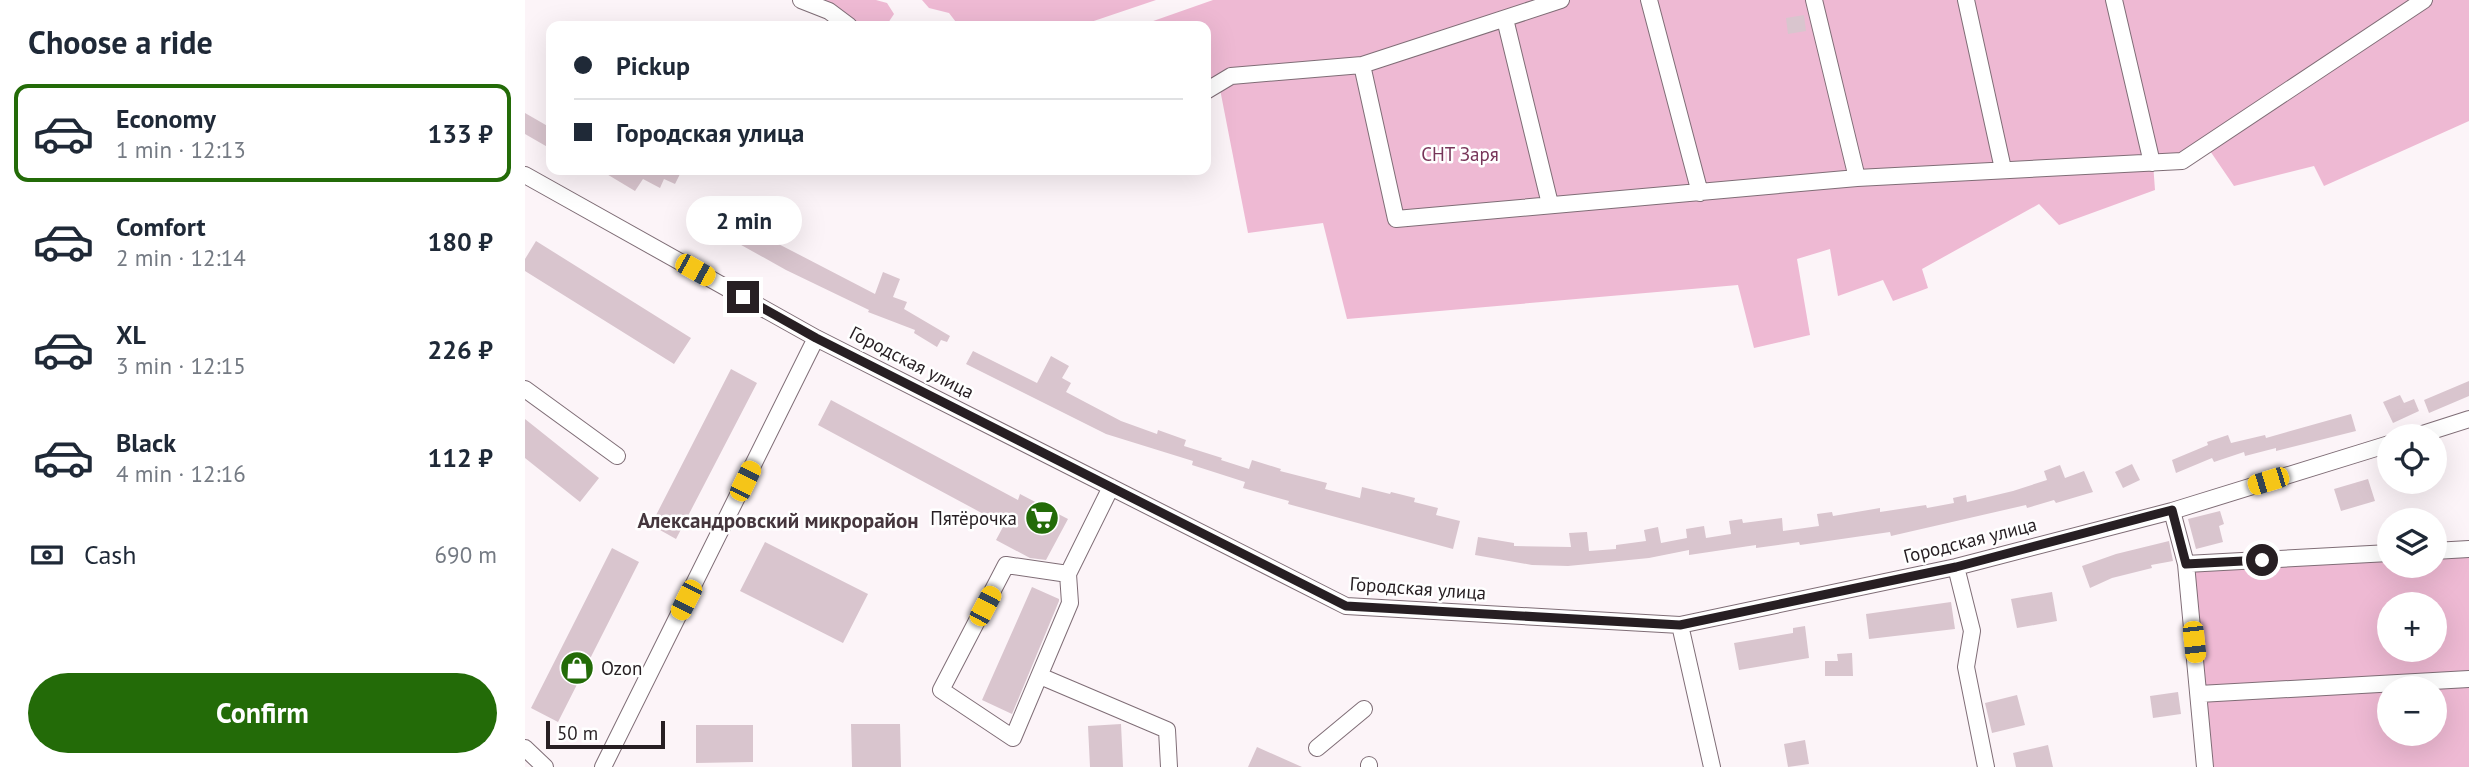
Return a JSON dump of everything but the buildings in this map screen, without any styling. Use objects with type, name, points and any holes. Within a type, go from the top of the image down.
[{"type":"street","points":[[801,0],[829,11],[842,21]]},
{"type":"street","points":[[1211,88],[1231,76],[1362,65],[1561,0]]},
{"type":"street","points":[[1649,0],[1700,193]]},
{"type":"street","points":[[1814,0],[1857,178]]},
{"type":"street","points":[[1966,0],[2003,169]]},
{"type":"street","points":[[2114,0],[2152,163]]},
{"type":"street","points":[[1362,65],[1396,219],[1857,178],[2182,161],[2424,0]]},
{"type":"street","points":[[1505,19],[1550,204]]},
{"type":"street","name":"Городская улица","points":[[525,176],[816,338],[1346,606],[1680,625],[1956,567],[2172,510],[2377,448]]},
{"type":"street","points":[[603,767],[816,338]]},
{"type":"street","points":[[525,389],[617,456]]},
{"type":"street","points":[[2447,426],[2469,419]]},
{"type":"street","points":[[1068,574],[1006,565],[941,690],[1013,738],[1070,603],[1068,574],[1111,487]]},
{"type":"street","points":[[2172,510],[2186,564],[2205,767]]},
{"type":"street","points":[[2447,550],[2469,549]]},
{"type":"street","points":[[2186,564],[2377,554]]},
{"type":"street","points":[[1956,567],[1972,631],[1966,667],[1986,767]]},
{"type":"street","points":[[1680,625],[1712,767]]},
{"type":"street","points":[[1040,676],[1167,730],[1169,767]]},
{"type":"street","points":[[2199,694],[2469,679]]},
{"type":"street","points":[[1317,748],[1364,709]]},
{"type":"street","points":[[525,748],[545,767]]},
{"type":"green space","points":[[823,0],[876,0],[887,3],[894,14],[889,21],[852,21]]},
{"type":"green space","points":[[922,0],[1156,0],[1094,21],[955,21],[949,13],[929,8]]},
{"type":"green space","name":"СНТ Заря","points":[[1213,0],[2469,0],[2469,121],[2324,186],[2314,166],[2234,186],[2206,145],[2153,163],[2155,190],[2059,225],[2039,204],[1922,269],[1928,288],[1893,301],[1883,280],[1838,296],[1830,249],[1797,259],[1810,335],[1754,348],[1738,285],[1347,319],[1323,223],[1248,233],[1219,84],[1211,88],[1211,21],[1153,21]]},
{"type":"green space","points":[[2469,549],[2469,767],[2205,767],[2186,564],[2377,554],[2377,578],[2447,578],[2447,550]]},
{"type":"place","name":"Пятёрочка","points":[[1042,518]]},
{"type":"place","name":"Ozon","points":[[577,668]]},
{"type":"district","name":"Александровский микрорайон","points":[[778,520]]},
{"type":"route","points":[[743,297],[816,338],[1346,606],[1680,625],[1956,567],[2172,510],[2186,564],[2262,560]]}]
